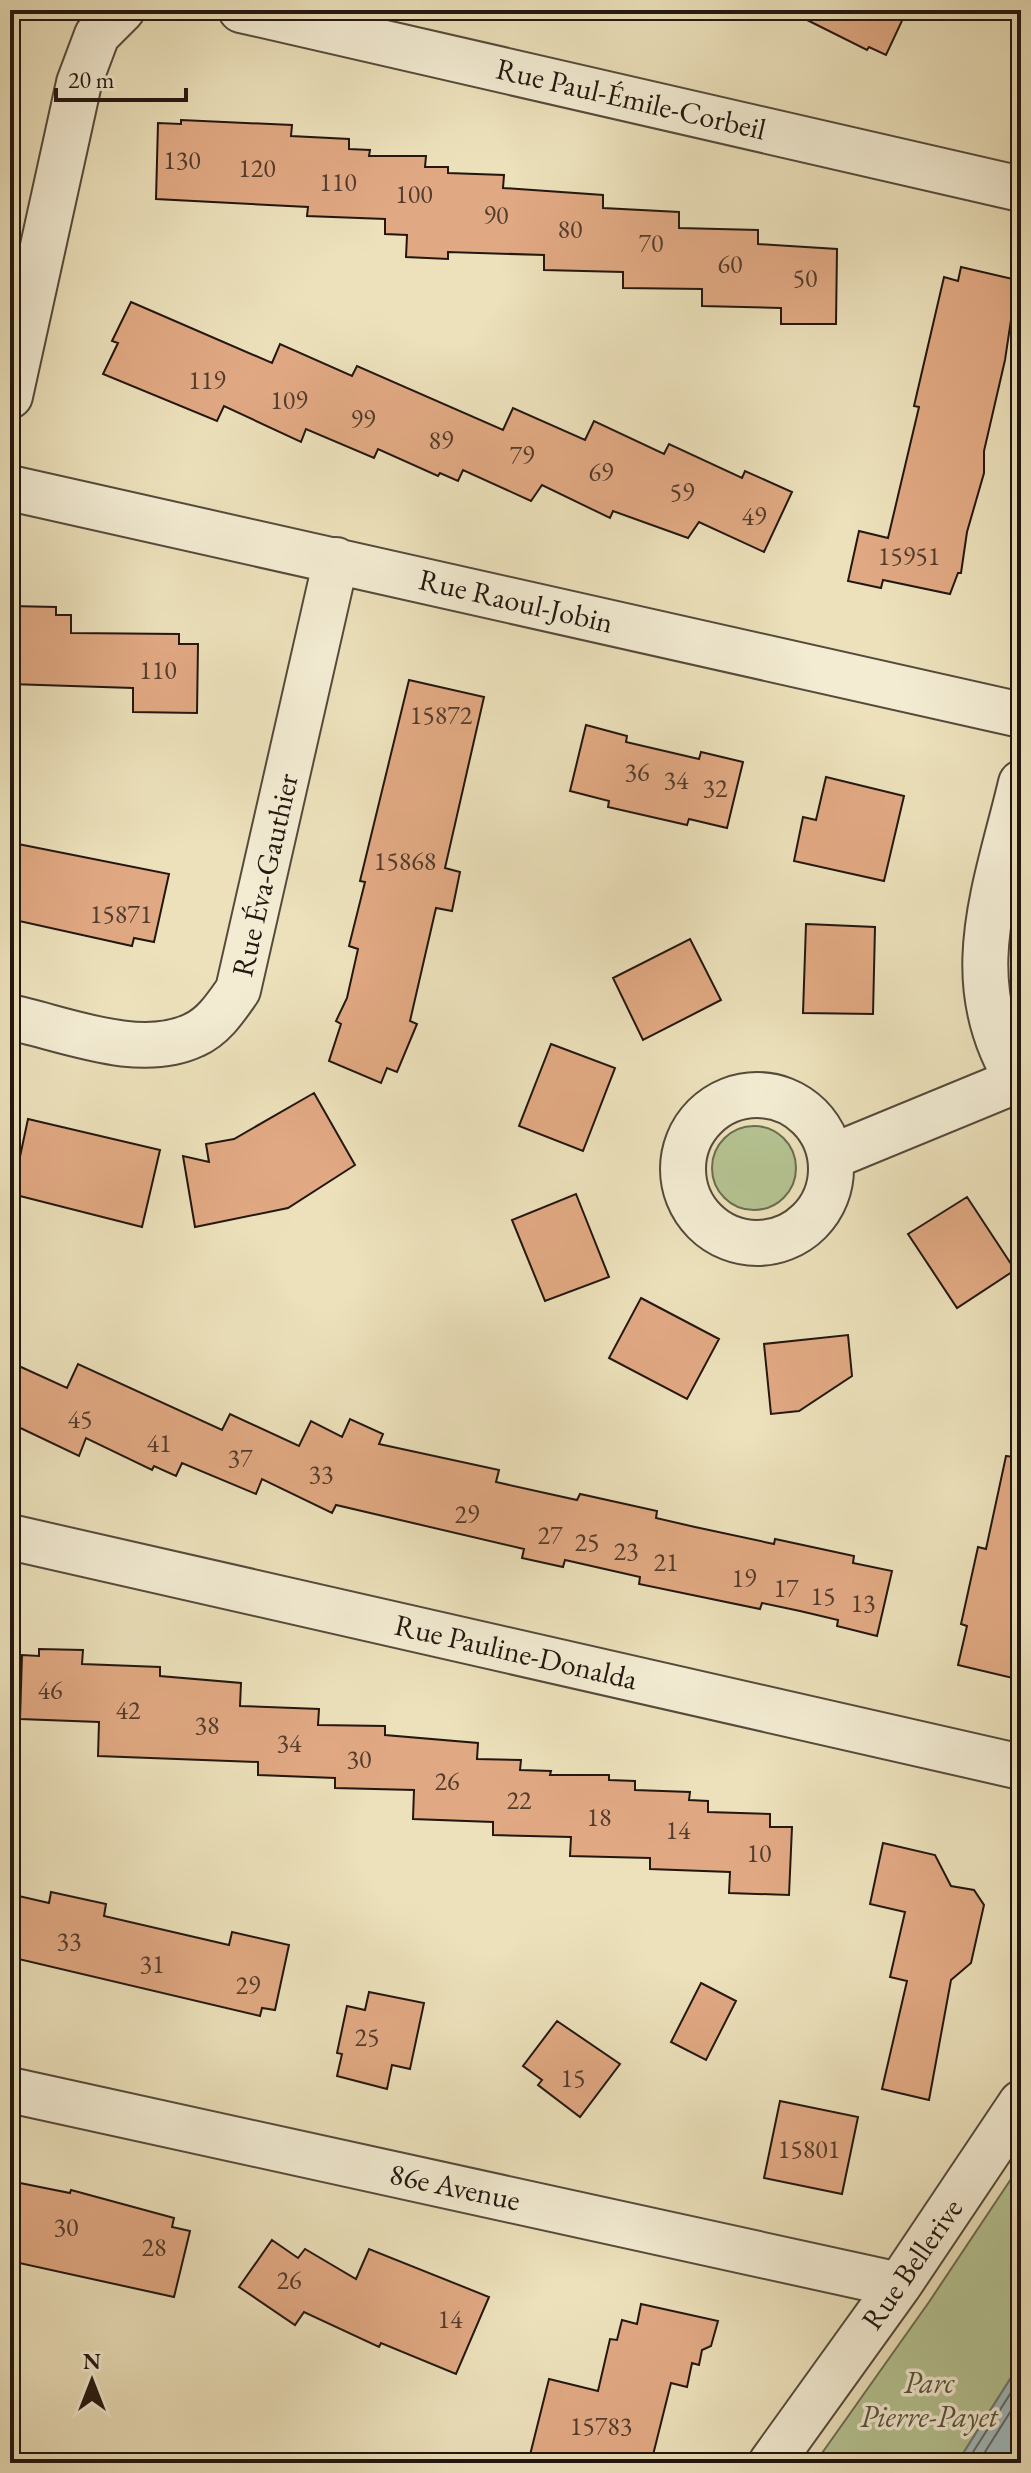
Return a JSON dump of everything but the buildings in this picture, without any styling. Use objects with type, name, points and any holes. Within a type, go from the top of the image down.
[{"type":"street","points":[[10,396],[82,71],[97,35],[122,10]]},
{"type":"street","name":"Rue Paul-Émile-Corbeil","points":[[241,10],[1021,189]]},
{"type":"street","name":"Rue Raoul-Jobin","points":[[10,488],[1021,715]]},
{"type":"street","name":"Rue Éva-Gauthier","points":[[10,1017],[126,1043],[164,1044],[196,1034],[219,1016],[238,990],[336,560]]},
{"type":"street","points":[[831,1157],[1019,1082],[992,1026],[983,958],[1021,783]]},
{"type":"street","name":"Rue Pauline-Donalda","points":[[10,1537],[1021,1767]]},
{"type":"street","name":"86e Avenue","points":[[10,2090],[899,2285]]},
{"type":"street","name":"Rue Bellerive","points":[[771,2463],[899,2285],[1021,2103]]},
{"type":"green space","points":[[746,1126],[762,1126],[778,1133],[789,1144],[796,1168],[793,1184],[784,1198],[762,1210],[746,1210],[730,1203],[719,1192],[712,1176],[712,1160],[719,1144],[730,1133]]},
{"type":"green space","name":"Parc Pierre-Payet","points":[[1021,2164],[1021,2362],[957,2463],[815,2463],[929,2302]]},
{"type":"water","points":[[1021,2362],[1021,2463],[957,2463]]}]
